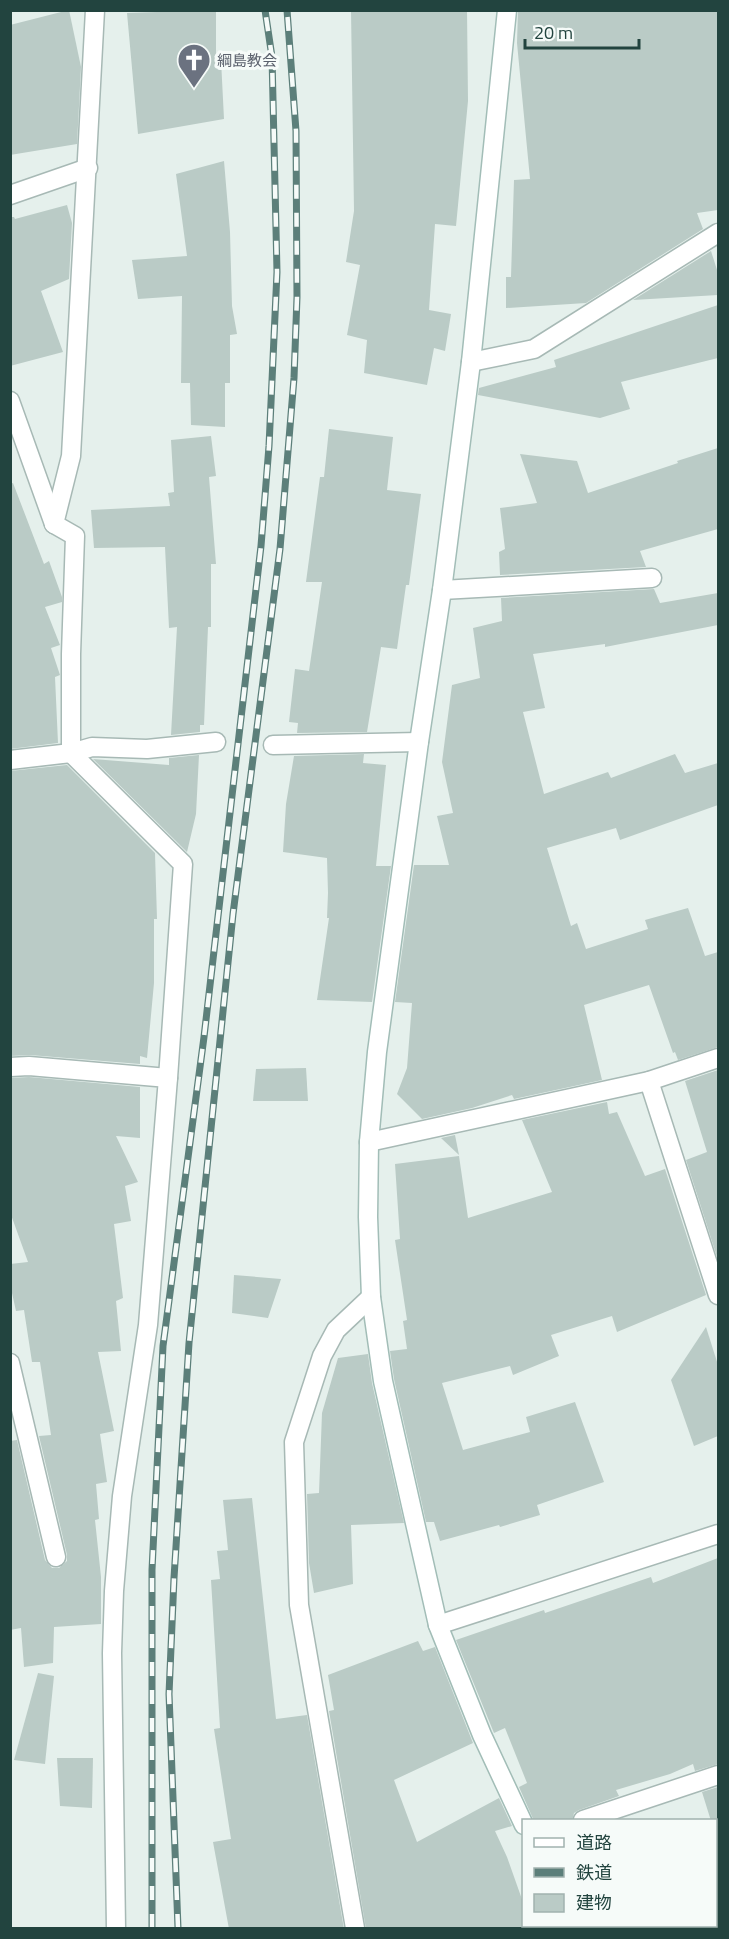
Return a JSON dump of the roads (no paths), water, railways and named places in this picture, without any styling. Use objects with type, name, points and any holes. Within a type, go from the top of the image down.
[{"type":"street","points":[[54,524],[71,456],[95,10]]},
{"type":"street","points":[[507,10],[471,362],[442,590],[377,1052],[369,1142],[368,1217],[370,1297],[389,1413],[438,1625],[482,1736],[522,1821]]},
{"type":"street","points":[[10,195],[88,168]]},
{"type":"street","points":[[471,362],[534,350],[718,236]]},
{"type":"street","points":[[10,401],[54,524],[75,536],[71,654],[71,753],[183,864],[148,1325],[122,1496],[114,1591],[112,1653],[116,1929]]},
{"type":"street","points":[[442,590],[652,578]]},
{"type":"street","points":[[10,760],[71,753],[92,747],[147,749],[216,742]]},
{"type":"street","points":[[273,744],[419,742]]},
{"type":"street","points":[[369,1142],[649,1081],[718,1058]]},
{"type":"street","points":[[10,1067],[29,1066],[168,1078]]},
{"type":"street","points":[[649,1081],[718,1295]]},
{"type":"street","points":[[355,1929],[299,1605],[294,1442],[322,1356],[336,1330],[370,1297]]},
{"type":"street","points":[[10,1363],[56,1557]]},
{"type":"street","points":[[438,1625],[718,1534]]},
{"type":"street","points":[[589,1819],[718,1775]]},
{"type":"railway","points":[[152,1928],[152,1570],[163,1346],[204,1037],[261,546],[269,446],[277,272],[272,57],[265,10]]},
{"type":"railway","points":[[178,1928],[169,1694],[189,1343],[233,914],[280,549],[294,378],[297,297],[296,131],[287,10]]},
{"type":"place","name":"綱島教会","points":[[194,89]]}]
